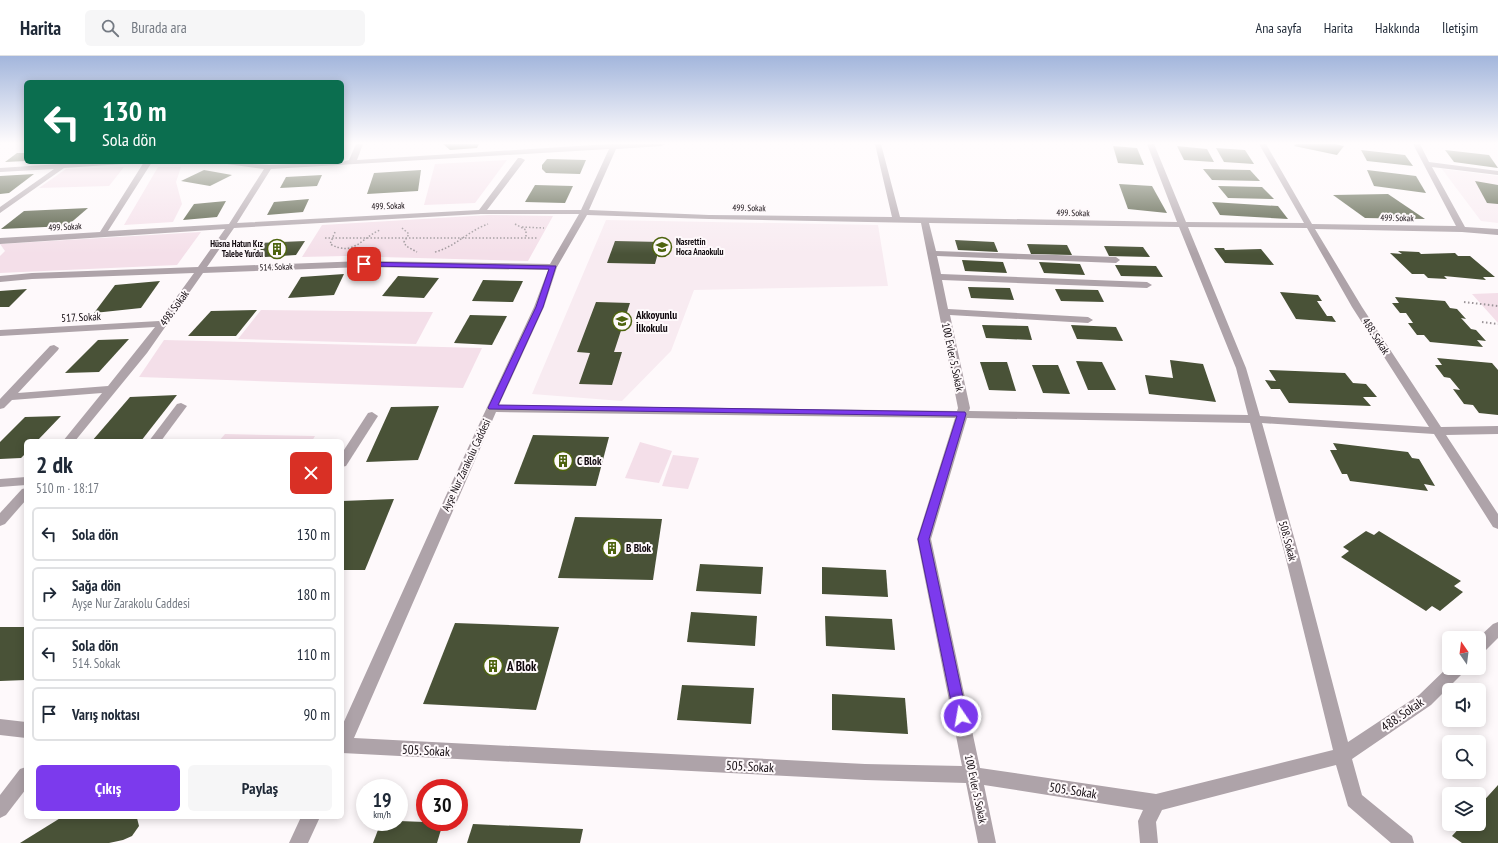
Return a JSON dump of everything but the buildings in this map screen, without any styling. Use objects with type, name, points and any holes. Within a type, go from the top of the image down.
[{"type":"street","points":[[0,211],[42,181]]},
{"type":"street","points":[[102,235],[136,181]]},
{"type":"street","name":"498. Sokak","points":[[71,439],[112,389],[162,324],[232,225],[260,181]]},
{"type":"street","points":[[481,212],[506,181]]},
{"type":"street","name":"Ayşe Nur Zarakolu Caddesi","points":[[344,740],[459,480],[539,307],[553,267],[584,212],[597,181]]},
{"type":"street","points":[[887,181],[897,220]]},
{"type":"street","name":"508. Sokak","points":[[1165,181],[1241,368],[1292,555],[1354,800],[1405,843]]},
{"type":"street","name":"488. Sokak","points":[[1283,181],[1357,306],[1498,524]]},
{"type":"street","points":[[1435,181],[1462,229]]},
{"type":"street","name":"499. Sokak","points":[[0,241],[232,225],[481,212],[584,212],[709,217],[1310,226],[1462,229],[1498,232]]},
{"type":"street","name":"100 Evler 5. Sokak","points":[[925,221],[964,408],[924,539],[987,843]]},
{"type":"street","points":[[932,253],[1116,260]]},
{"type":"street","name":"514. Sokak","points":[[0,278],[364,264],[553,267]]},
{"type":"street","points":[[937,277],[1147,285]]},
{"type":"street","points":[[944,312],[1088,320]]},
{"type":"street","name":"517. Sokak","points":[[0,333],[162,324]]},
{"type":"street","points":[[0,406],[54,348]]},
{"type":"street","points":[[8,397],[112,389]]},
{"type":"street","points":[[156,439],[181,406]]},
{"type":"street","points":[[492,408],[1255,419],[1438,431],[1498,430]]},
{"type":"street","points":[[344,460],[372,416]]},
{"type":"street","points":[[0,483],[24,481]]},
{"type":"street","points":[[0,521],[24,494]]},
{"type":"street","points":[[1486,639],[1498,628]]},
{"type":"street","name":"488. Sokak","points":[[1156,803],[1343,755],[1425,700],[1450,675]]},
{"type":"street","points":[[0,728],[24,730]]},
{"type":"street","name":"505. Sokak","points":[[344,745],[865,772],[973,775],[1156,803]]},
{"type":"street","points":[[0,809],[24,778]]},
{"type":"street","points":[[1149,843],[1147,821],[1156,803]]},
{"type":"street","points":[[298,843],[309,819]]},
{"type":"path","points":[[322,220],[335,230],[330,244],[340,248],[355,246],[362,243],[372,233],[386,228]]},
{"type":"path","points":[[431,252],[453,247],[474,229],[489,224]]},
{"type":"path","points":[[512,224],[522,227],[544,228]]},
{"type":"path","points":[[399,227],[409,234],[404,242],[406,246],[418,252]]},
{"type":"path","points":[[522,227],[526,230],[526,237]]},
{"type":"path","points":[[325,238],[538,238]]},
{"type":"path","points":[[1464,302],[1498,306]]},
{"type":"path","points":[[1482,322],[1498,324]]},
{"type":"shaded area","points":[[49,181],[113,181],[109,186],[39,188]]},
{"type":"shaded area","points":[[150,181],[176,181],[182,204],[173,222],[124,225]]},
{"type":"shaded area","points":[[431,181],[492,181],[475,203],[424,205]]},
{"type":"shaded area","points":[[1451,181],[1498,181],[1498,223],[1481,221]]},
{"type":"shaded area","points":[[489,215],[553,216],[528,261],[344,256],[302,257],[322,225]]},
{"type":"shaded area","points":[[606,220],[878,225],[888,286],[694,290],[671,351],[622,401],[532,394]]},
{"type":"shaded area","points":[[201,232],[177,265],[0,273],[0,256],[5,251],[0,244]]},
{"type":"shaded area","points":[[1498,293],[1498,323],[1472,294]]},
{"type":"shaded area","points":[[261,310],[433,312],[416,344],[238,339]]},
{"type":"shaded area","points":[[164,340],[482,348],[463,388],[139,377]]},
{"type":"shaded area","points":[[225,434],[315,436],[313,439],[221,439]]},
{"type":"shaded area","points":[[640,442],[672,451],[659,483],[625,478]]},
{"type":"shaded area","points":[[673,455],[699,458],[688,489],[662,486]]},
{"type":"place","name":"Nasrettin Hoca Anaokulu","points":[[662,247]]},
{"type":"place","name":"Hüsna Hatun Kız Talebe Yurdu","points":[[277,249]]},
{"type":"place","name":"Akkoyunlu İlkokulu","points":[[622,321]]},
{"type":"place","name":"C Blok","points":[[563,461]]},
{"type":"place","name":"B Blok","points":[[612,548]]},
{"type":"place","name":"A Blok","points":[[493,666]]},
{"type":"route","points":[[364,264],[553,267],[539,307],[492,408],[622,408],[962,414],[934,501],[924,539],[961,716]]}]
